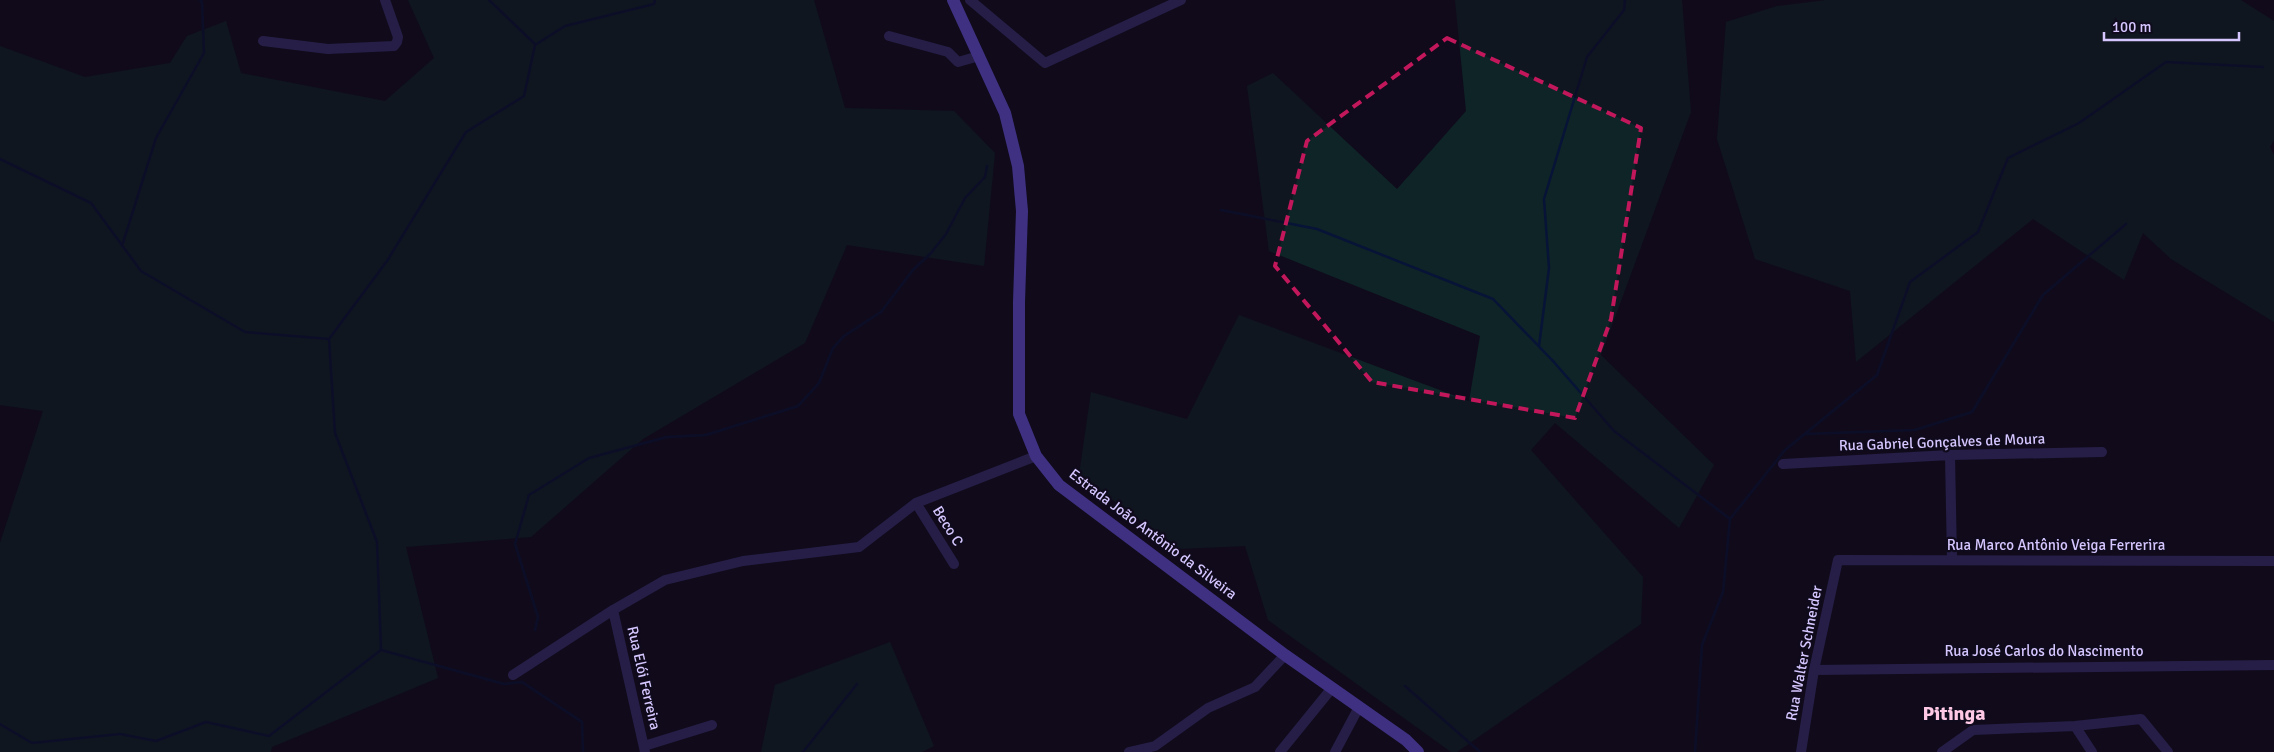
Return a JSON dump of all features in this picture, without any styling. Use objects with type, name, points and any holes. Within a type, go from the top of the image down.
[{"type":"main road","name":"Estrada João Antônio da Silveira","points":[[954,0],[1005,113],[1018,166],[1022,211],[1019,302],[1019,414],[1036,456],[1060,485],[1285,655],[1406,740],[1418,752]]},
{"type":"street","points":[[263,41],[328,49],[394,46],[398,37],[385,0]]},
{"type":"street","points":[[970,0],[1046,63],[1181,0]]},
{"type":"street","points":[[889,36],[948,52],[958,62],[979,56]]},
{"type":"street","name":"Rua Gabriel Gonçalves de Moura","points":[[1783,464],[1950,455],[2102,452]]},
{"type":"street","points":[[1950,455],[1952,559]]},
{"type":"street","points":[[513,675],[613,610],[665,580],[743,561],[859,547],[916,503],[1036,456]]},
{"type":"street","name":"Beco C","points":[[916,503],[954,564]]},
{"type":"street","name":"Rua Marco Antônio Veiga Ferrerira","points":[[1838,560],[2274,560]]},
{"type":"street","name":"Rua Walter Schneider","points":[[1801,752],[1814,670],[1838,560]]},
{"type":"street","name":"Rua Elói Ferreira","points":[[613,610],[645,749]]},
{"type":"street","points":[[1129,752],[1155,746],[1208,708],[1255,687],[1285,655]]},
{"type":"street","name":"Rua José Carlos do Nascimento","points":[[1814,670],[2274,665]]},
{"type":"street","points":[[1280,752],[1332,688]]},
{"type":"street","points":[[1335,752],[1359,707]]},
{"type":"street","points":[[1942,752],[1974,730],[2075,726],[2141,719],[2168,752]]},
{"type":"street","points":[[645,749],[712,725]]},
{"type":"street","points":[[2075,726],[2092,752]]},
{"type":"highlighted area","points":[[1447,38],[1641,128],[1611,319],[1575,418],[1372,382],[1275,266],[1307,141]]},
{"type":"green space","points":[[408,0],[814,0],[845,108],[954,111],[995,153],[984,266],[847,245],[805,343],[643,439],[531,537],[406,547],[438,678],[272,747],[271,752],[0,752],[0,543],[43,411],[0,405],[0,46],[85,77],[170,63],[187,36],[226,21],[241,73],[385,101],[434,58]]},
{"type":"green space","points":[[1455,0],[1682,0],[1691,112],[1601,355],[1714,465],[1679,528],[1555,423],[1531,450],[1643,577],[1641,624],[1457,752],[1451,752],[1268,620],[1245,546],[1179,549],[1079,475],[1091,392],[1187,419],[1239,315],[1469,401],[1480,336],[1269,251],[1247,86],[1273,73],[1397,189],[1466,111]]},
{"type":"green space","points":[[1826,0],[2241,0],[2274,21],[2274,140],[2270,147],[2274,155],[2274,322],[2171,259],[2143,233],[2124,280],[2033,219],[1856,362],[1850,291],[1755,259],[1717,139],[1726,22],[1777,6]]},
{"type":"green space","points":[[890,642],[934,746],[922,752],[761,752],[775,685]]},
{"type":"waterway","points":[[122,246],[156,138],[204,53],[202,2],[200,0]]},
{"type":"waterway","points":[[489,0],[535,44]]},
{"type":"waterway","points":[[381,650],[377,542],[335,433],[329,339],[387,261],[466,132],[524,96],[535,45],[565,26],[654,4],[655,0]]},
{"type":"waterway","points":[[1539,346],[1549,268],[1544,199],[1587,57],[1624,10],[1625,0]]},
{"type":"waterway","points":[[1695,752],[1702,645],[1723,592],[1730,519],[1785,450],[1877,375],[1910,282],[1978,232],[2008,158],[2079,123],[2166,62],[2263,67]]},
{"type":"waterway","points":[[0,159],[91,203],[141,271],[245,332],[329,339]]},
{"type":"waterway","points":[[535,630],[538,617],[515,544],[529,495],[589,458],[667,437],[706,435],[798,406],[819,383],[833,348],[844,336],[881,312],[913,270],[931,253],[946,234],[965,198],[985,177],[987,166]]},
{"type":"waterway","points":[[1221,210],[1317,229],[1493,299],[1553,361],[1614,431],[1730,519]]},
{"type":"waterway","points":[[1805,434],[1915,430],[1972,412],[2043,295],[2126,224]]},
{"type":"waterway","points":[[0,724],[32,743],[120,734],[156,741],[206,722],[269,736],[381,650],[504,684],[522,682],[582,722],[583,752]]},
{"type":"waterway","points":[[803,752],[857,684]]},
{"type":"waterway","points":[[1405,686],[1480,752]]},
{"type":"district","name":"Pitinga","points":[[1954,713]]}]
